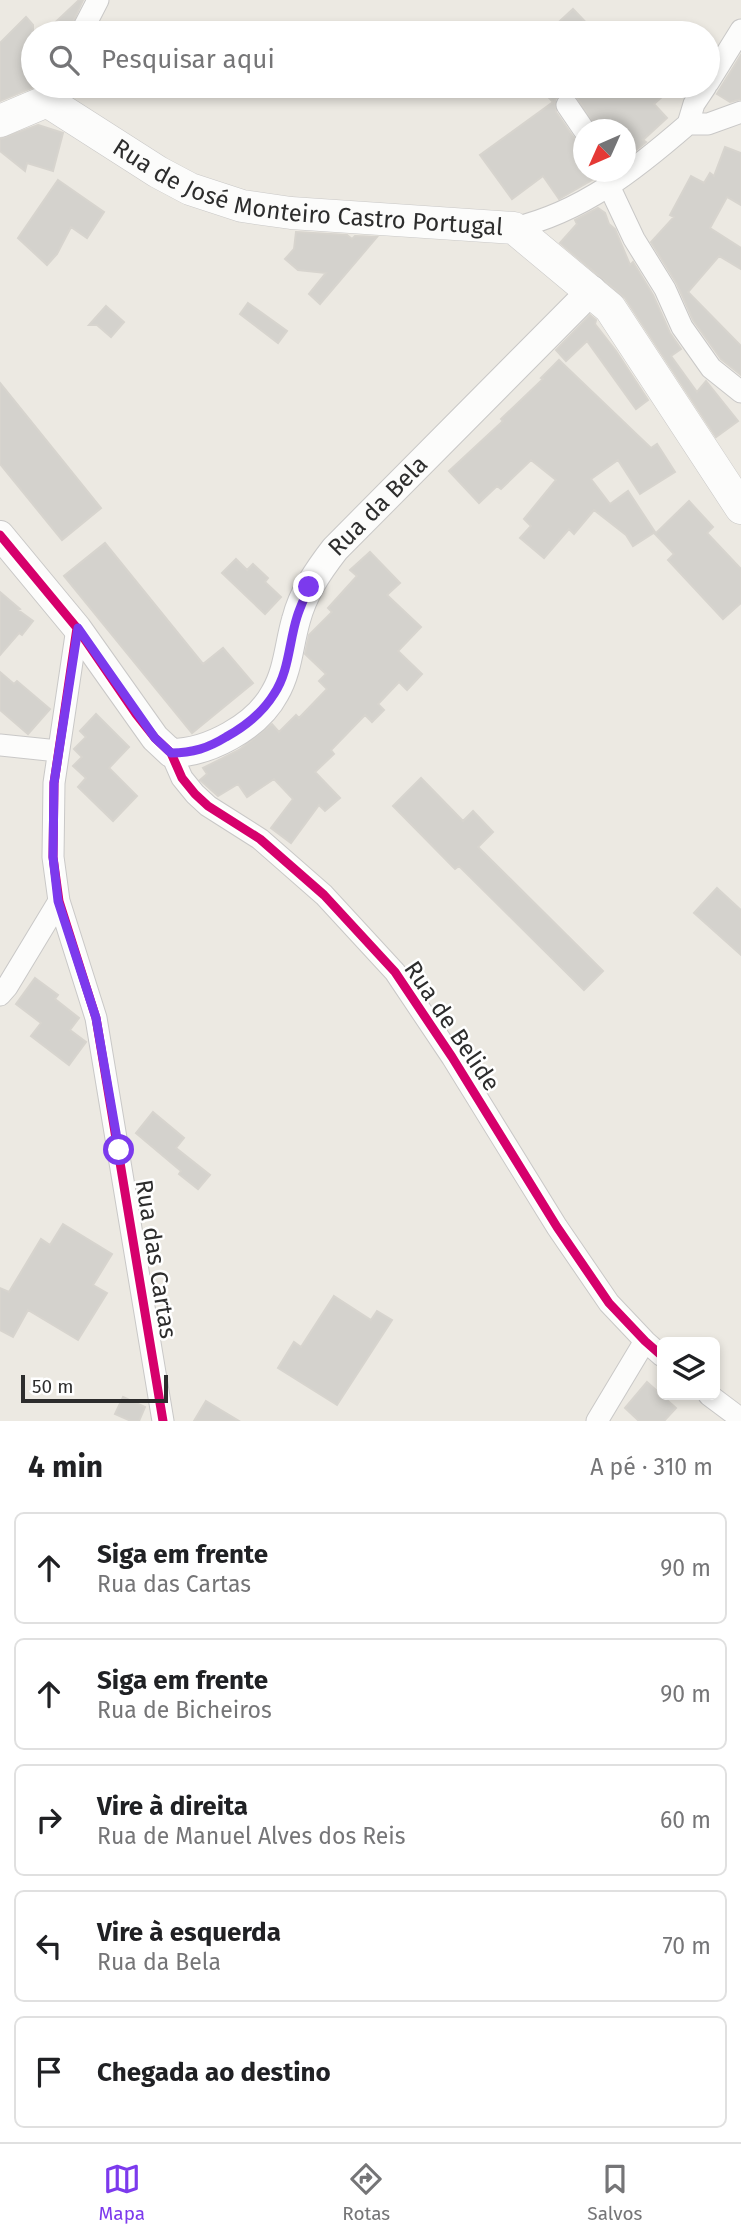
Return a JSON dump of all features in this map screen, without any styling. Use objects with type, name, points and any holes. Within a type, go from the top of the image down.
[{"type":"main road","points":[[0,121],[43,98]]},
{"type":"main road","name":"Rua de José Monteiro Castro Portugal","points":[[56,98],[158,172],[190,189],[242,206],[291,213],[513,228],[592,290],[610,308],[741,508]]},
{"type":"street","points":[[87,21],[97,0]]},
{"type":"street","points":[[720,63],[741,30]]},
{"type":"street","points":[[636,168],[688,124],[699,98]]},
{"type":"street","points":[[567,105],[576,119]]},
{"type":"street","points":[[688,124],[708,124],[741,112]]},
{"type":"street","points":[[513,228],[542,222],[569,210],[608,182]]},
{"type":"street","points":[[613,182],[634,239],[665,289],[682,327],[711,368],[741,392]]},
{"type":"street","name":"Rua da Bela","points":[[171,753],[190,753],[210,747],[257,715],[275,694],[286,664],[296,618],[309,587],[335,549],[592,290]]},
{"type":"street","points":[[0,536],[78,628],[136,714],[171,753]]},
{"type":"street","name":"Rua das Cartas","points":[[78,628],[54,783],[53,857],[58,901],[96,1018],[163,1421]]},
{"type":"street","points":[[0,745],[58,751]]},
{"type":"street","name":"Rua de Belide","points":[[171,753],[182,778],[195,794],[208,806],[270,847],[324,895],[395,972],[452,1057],[556,1227],[609,1303],[657,1352]]},
{"type":"street","points":[[0,995],[58,901]]},
{"type":"street","points":[[597,1421],[645,1341]]},
{"type":"street","points":[[716,1400],[741,1419]]},
{"type":"building","points":[[79,0],[83,0],[73,21],[57,21]]},
{"type":"building","points":[[573,9],[584,21],[560,21]]},
{"type":"building","points":[[21,22],[21,92],[0,101],[0,43]]},
{"type":"building","points":[[741,55],[741,99],[730,102],[720,96],[720,89]]},
{"type":"building","points":[[549,98],[557,98],[556,112],[573,137],[573,182],[589,182],[559,199],[543,176],[512,199],[480,155],[553,102]]},
{"type":"building","points":[[578,98],[661,98],[654,104],[667,118],[643,140],[646,142],[636,150],[636,119],[590,119]]},
{"type":"building","points":[[38,125],[63,133],[53,171],[27,163],[25,171],[0,151],[0,139]]},
{"type":"building","points":[[725,147],[741,153],[741,205],[727,197],[710,228],[741,248],[741,269],[719,256],[688,292],[741,346],[741,375],[721,359],[693,320],[677,284],[651,242],[674,217],[670,215],[691,176],[704,183],[710,173],[714,176]]},
{"type":"building","points":[[58,180],[104,212],[87,238],[71,227],[57,254],[47,265],[18,238]]},
{"type":"building","points":[[598,208],[605,213],[609,224],[615,229],[630,265],[633,262],[681,349],[671,356],[697,392],[706,381],[738,421],[716,437],[625,298],[560,243],[577,224],[575,220]]},
{"type":"building","points":[[296,232],[347,235],[352,239],[355,236],[377,237],[320,304],[309,294],[326,273],[298,270],[285,259],[294,249]]},
{"type":"building","points":[[248,303],[287,331],[278,343],[240,314]]},
{"type":"building","points":[[106,306],[124,322],[111,337],[97,325],[89,325]]},
{"type":"building","points":[[590,315],[596,320],[595,324],[648,400],[636,409],[587,341],[566,361],[556,350]]},
{"type":"building","points":[[559,360],[651,448],[657,444],[675,472],[640,494],[618,460],[591,479],[610,504],[628,491],[655,532],[633,546],[626,535],[594,510],[574,534],[569,529],[544,558],[520,538],[531,526],[524,519],[556,480],[531,460],[501,489],[497,486],[479,503],[449,471],[503,421],[501,419]]},
{"type":"building","points":[[0,383],[101,508],[62,540],[0,464]]},
{"type":"building","points":[[689,501],[713,527],[707,533],[741,569],[741,603],[723,619],[668,560],[674,554],[655,534]]},
{"type":"building","points":[[105,543],[203,664],[223,648],[253,683],[192,733],[64,576]]},
{"type":"building","points":[[370,552],[400,583],[387,595],[421,627],[398,651],[422,674],[407,690],[399,682],[378,704],[384,710],[372,722],[365,715],[331,750],[334,754],[315,772],[340,798],[325,811],[319,805],[291,843],[271,828],[293,799],[274,779],[247,797],[238,784],[218,796],[200,780],[207,774],[203,768],[239,750],[272,724],[279,732],[296,715],[299,718],[327,689],[319,681],[326,674],[305,654],[309,635],[332,612],[328,608],[357,576],[350,570]]},
{"type":"building","points":[[236,559],[247,570],[253,564],[268,578],[265,582],[281,597],[265,614],[222,573]]},
{"type":"building","points":[[0,592],[33,621],[0,655]]},
{"type":"building","points":[[0,672],[14,684],[17,681],[50,709],[28,734],[0,710]]},
{"type":"building","points":[[96,714],[129,747],[109,768],[137,796],[113,821],[78,787],[86,778],[73,766],[82,757],[74,749],[86,737],[80,731]]},
{"type":"building","points":[[421,778],[463,821],[473,811],[493,832],[478,847],[603,971],[584,990],[459,866],[455,869],[393,806]]},
{"type":"building","points":[[717,888],[741,910],[741,955],[694,913]]},
{"type":"building","points":[[35,978],[58,995],[55,999],[79,1018],[70,1030],[86,1042],[69,1065],[31,1036],[41,1023],[16,1004]]},
{"type":"building","points":[[153,1112],[184,1138],[176,1148],[210,1175],[198,1189],[136,1133]]},
{"type":"building","points":[[63,1224],[112,1254],[93,1285],[107,1293],[78,1340],[28,1310],[13,1337],[0,1330],[0,1288],[9,1292],[41,1239],[50,1245]]},
{"type":"building","points":[[334,1296],[371,1320],[377,1311],[392,1320],[337,1405],[278,1368],[294,1342],[301,1347]]},
{"type":"building","points":[[647,1382],[657,1391],[657,1400],[667,1400],[676,1408],[664,1421],[639,1421],[625,1408]]},
{"type":"building","points":[[123,1397],[145,1407],[139,1421],[131,1421],[115,1414]]},
{"type":"building","points":[[206,1401],[239,1421],[194,1421]]},
{"type":"cycle path","points":[[0,535],[77,628],[136,714],[171,753],[182,778],[195,794],[208,806],[260,839],[324,895],[395,972],[452,1057],[557,1227],[609,1303],[657,1352]]},
{"type":"cycle path","points":[[77,628],[54,783],[53,857],[59,901],[96,1018],[163,1421]]},
{"type":"route","points":[[119,1150],[96,1018],[58,901],[53,857],[54,783],[78,628],[155,738],[171,753],[190,753],[210,747],[235,732],[257,715],[275,694],[286,664],[296,618],[309,587]]}]
